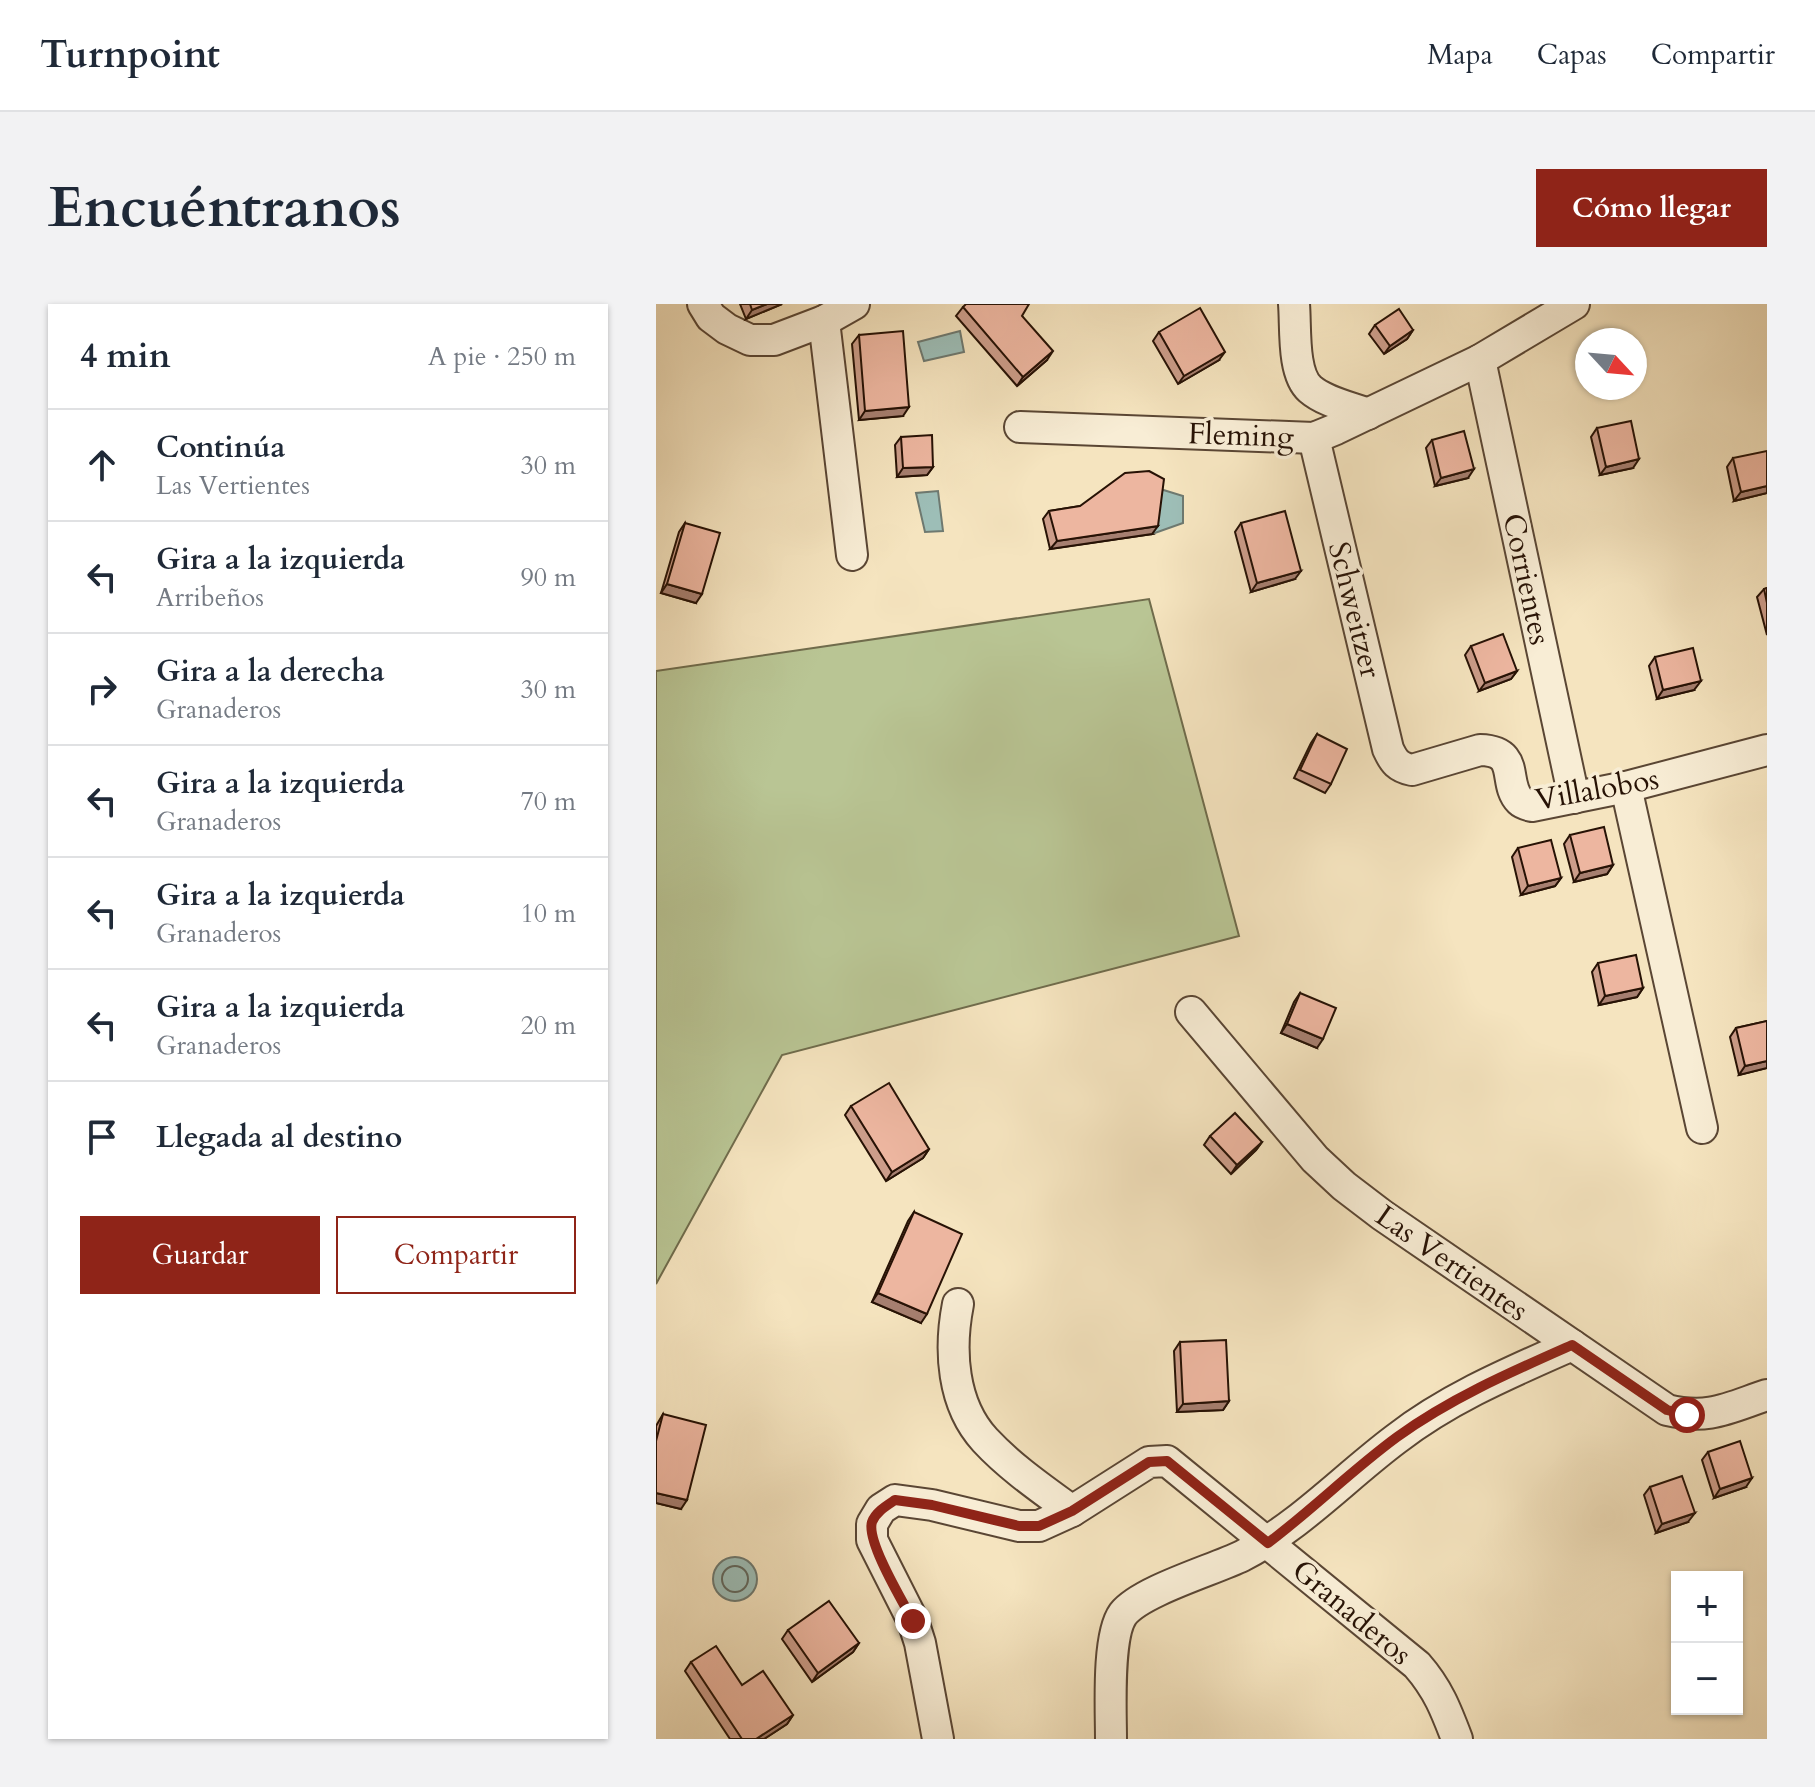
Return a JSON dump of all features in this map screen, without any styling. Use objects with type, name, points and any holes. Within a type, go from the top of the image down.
[{"type":"street","points":[[703,304],[711,317],[750,340],[774,340],[824,321],[854,304]]},
{"type":"street","points":[[1294,304],[1298,369],[1308,387],[1322,397],[1368,414]]},
{"type":"street","name":"Fleming","points":[[1020,427],[1314,438],[1480,360],[1562,307]]},
{"type":"street","points":[[824,321],[852,555]]},
{"type":"street","name":"Corrientes","points":[[1480,360],[1574,798]]},
{"type":"street","name":"Schweitzer","points":[[1314,438],[1388,749],[1394,761],[1412,770]]},
{"type":"street","name":"Villalobos","points":[[1412,770],[1480,750],[1491,750],[1508,765],[1521,803],[1532,806],[1626,787],[1767,750]]},
{"type":"street","points":[[1626,787],[1702,1128]]},
{"type":"street","name":"Las Vertientes","points":[[1191,1012],[1315,1159],[1344,1186],[1667,1410],[1687,1415],[1708,1415],[1767,1395]]},
{"type":"street","points":[[958,1304],[953,1332],[953,1364],[965,1408],[983,1439],[1072,1511]]},
{"type":"street","points":[[1111,1739],[1113,1641],[1121,1616],[1134,1602],[1268,1543],[1398,1437],[1443,1406],[1572,1345]]},
{"type":"street","name":"Granaderos","points":[[938,1739],[913,1621],[872,1540],[872,1524],[881,1509],[895,1500],[932,1505],[1019,1526],[1039,1526],[1072,1511],[1149,1462],[1167,1461],[1417,1665],[1442,1699],[1457,1739]]},
{"type":"green space","points":[[1149,599],[1239,936],[782,1055],[656,1284],[656,671]]},
{"type":"water","points":[[960,331],[964,352],[924,361],[918,342]]},
{"type":"water","points":[[1157,488],[1183,496],[1183,523],[1152,534]]},
{"type":"water","points":[[938,491],[943,531],[925,532],[916,493]]},
{"type":"water","points":[[735,1557],[750,1564],[757,1579],[750,1594],[735,1601],[720,1594],[713,1579],[720,1564]]},
{"type":"building","points":[[750,304],[767,304],[752,310]]},
{"type":"building","points":[[966,304],[1029,304],[1022,316],[1053,351],[1023,377],[963,307]]},
{"type":"building","points":[[1200,308],[1225,352],[1184,376],[1159,332]]},
{"type":"building","points":[[1399,309],[1413,330],[1390,346],[1375,325]]},
{"type":"building","points":[[903,331],[909,407],[865,411],[859,335]]},
{"type":"building","points":[[1631,421],[1639,459],[1606,467],[1597,428]]},
{"type":"building","points":[[1464,431],[1474,469],[1441,478],[1432,440]]},
{"type":"building","points":[[932,435],[933,467],[903,468],[901,437]]},
{"type":"building","points":[[1767,451],[1767,486],[1741,492],[1733,458]]},
{"type":"building","points":[[1149,471],[1164,479],[1158,526],[1057,541],[1049,511],[1080,506],[1125,473]]},
{"type":"building","points":[[1285,511],[1301,571],[1257,583],[1241,523]]},
{"type":"building","points":[[685,523],[720,533],[702,594],[667,584]]},
{"type":"building","points":[[1503,634],[1517,671],[1485,683],[1471,646]]},
{"type":"building","points":[[1693,648],[1701,681],[1663,690],[1655,657]]},
{"type":"building","points":[[1317,734],[1347,749],[1331,784],[1300,770]]},
{"type":"building","points":[[1604,827],[1613,865],[1580,873],[1570,835]]},
{"type":"building","points":[[1551,840],[1561,878],[1528,886],[1518,848]]},
{"type":"building","points":[[1636,955],[1643,988],[1605,996],[1598,963]]},
{"type":"building","points":[[1300,993],[1336,1008],[1323,1039],[1287,1024]]},
{"type":"building","points":[[1767,1021],[1767,1061],[1745,1066],[1736,1028]]},
{"type":"building","points":[[889,1083],[929,1149],[892,1172],[851,1106]]},
{"type":"building","points":[[1235,1113],[1262,1142],[1237,1165],[1210,1136]]},
{"type":"building","points":[[914,1212],[962,1234],[927,1314],[878,1293]]},
{"type":"building","points":[[1226,1340],[1229,1401],[1183,1404],[1180,1342]]},
{"type":"building","points":[[663,1414],[706,1425],[687,1500],[656,1493],[656,1441]]},
{"type":"building","points":[[1740,1441],[1752,1478],[1720,1489],[1708,1452]]},
{"type":"building","points":[[1682,1476],[1695,1513],[1662,1524],[1650,1487]]},
{"type":"building","points":[[829,1601],[859,1643],[818,1673],[788,1630]]},
{"type":"building","points":[[716,1646],[742,1685],[763,1671],[793,1715],[756,1739],[742,1739],[691,1662]]},
{"type":"route","points":[[913,1621],[872,1540],[872,1524],[881,1509],[895,1500],[932,1505],[1019,1526],[1039,1526],[1072,1511],[1149,1462],[1167,1461],[1268,1543],[1369,1459],[1443,1406],[1572,1345],[1667,1410],[1687,1415]]}]
